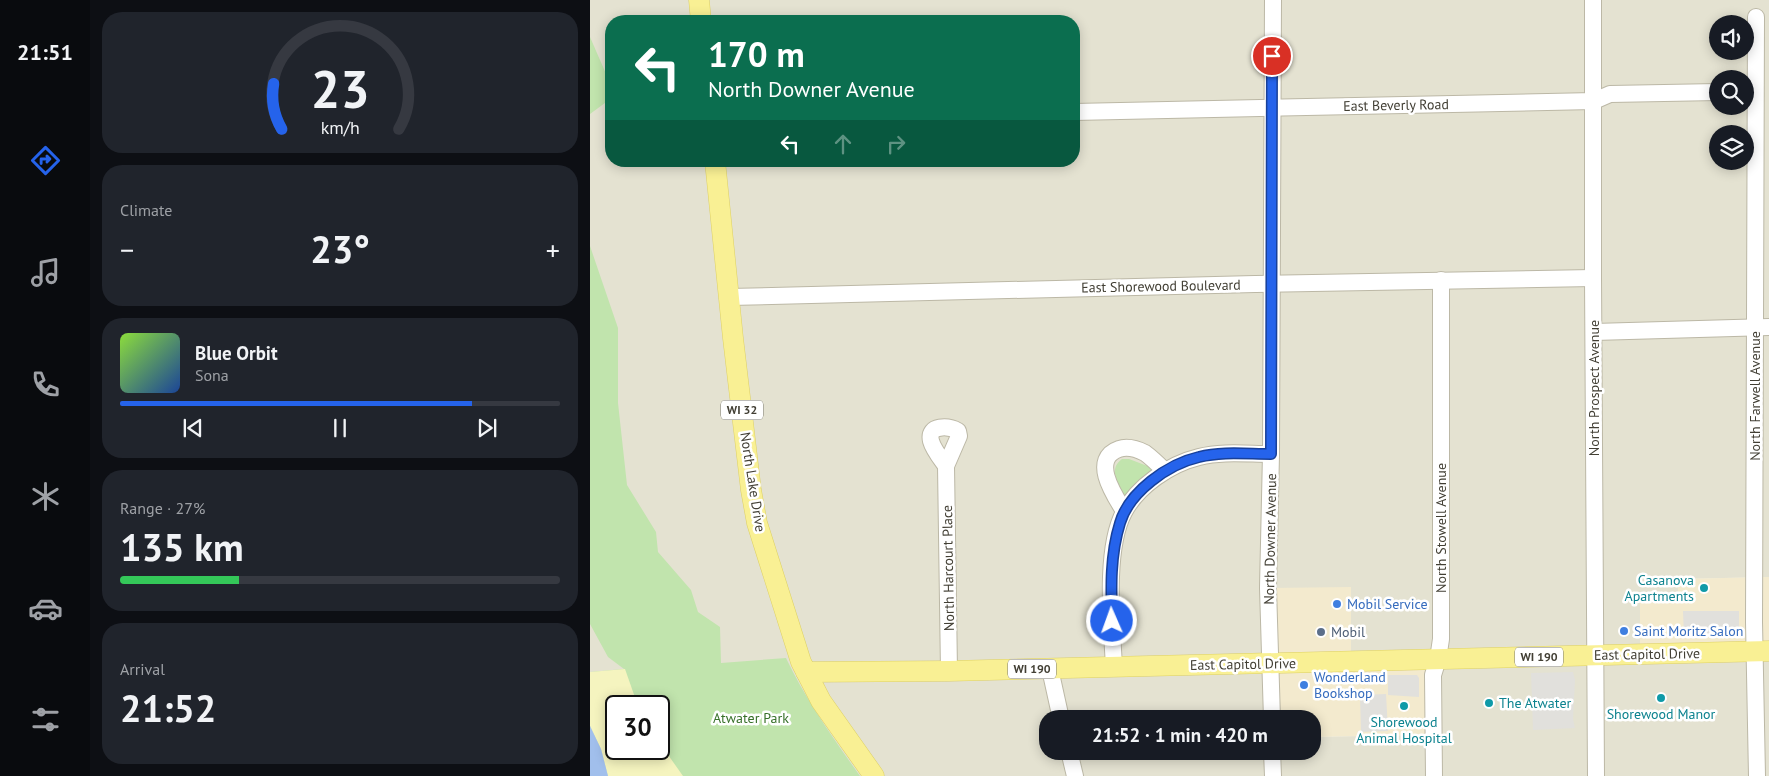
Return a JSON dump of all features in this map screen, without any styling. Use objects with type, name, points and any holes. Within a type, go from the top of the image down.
[{"type":"main road","points":[[698,0],[700,15]]},
{"type":"main road","name":"North Lake Drive","points":[[716,167],[751,490],[757,523],[799,657],[821,701],[874,776]]},
{"type":"main road","name":"East Capitol Drive","points":[[806,672],[1050,669],[1762,651]]},
{"type":"street","name":"North Downer Avenue","points":[[1272,710],[1268,588],[1271,454],[1273,0]]},
{"type":"street","name":"North Prospect Avenue","points":[[1593,0],[1594,655],[1596,776]]},
{"type":"street","name":"North Farwell Avenue","points":[[1756,17],[1762,327],[1762,651],[1756,776]]},
{"type":"street","name":"East Beverly Road","points":[[1080,112],[1594,101],[1610,94],[1709,92]]},
{"type":"street","name":"East Shorewood Boulevard","points":[[729,297],[1271,283],[1593,278]]},
{"type":"street","name":"North Stowell Avenue","points":[[1434,776],[1433,675],[1441,639],[1441,280]]},
{"type":"street","points":[[1594,332],[1762,327]]},
{"type":"street","points":[[1124,511],[1110,486],[1105,469],[1107,458],[1114,451],[1126,447],[1134,449],[1146,454],[1165,471]]},
{"type":"street","points":[[1114,667],[1110,588],[1111,569],[1124,511],[1155,477],[1198,457],[1217,454],[1271,454]]},
{"type":"street","name":"North Harcourt Place","points":[[946,466],[949,671]]},
{"type":"street","points":[[1050,669],[1059,710]]},
{"type":"street","points":[[1071,760],[1075,776]]},
{"type":"street","points":[[1272,760],[1273,776]]},
{"type":"shaded area","points":[[590,0],[1769,0],[1769,577],[1678,579],[1769,651],[1769,776],[590,776]],"holes":[[[1351,587],[1351,661],[1422,735],[1321,737],[1321,760],[1039,760],[1039,710],[1277,710]]]},
{"type":"shaded area","points":[[1769,577],[1769,651],[1640,654],[1640,603],[1678,602],[1678,579]]},
{"type":"shaded area","points":[[1351,587],[1351,661],[1438,659],[1434,734],[1321,737],[1321,710],[1272,710],[1268,588]]},
{"type":"shaded area","points":[[1683,611],[1739,611],[1739,634],[1684,636]]},
{"type":"shaded area","points":[[1573,672],[1575,680],[1573,719],[1575,728],[1533,730],[1531,673]]},
{"type":"shaded area","points":[[1388,675],[1417,675],[1419,678],[1419,697],[1388,695]]},
{"type":"shaded area","points":[[1386,694],[1388,731],[1361,732],[1360,695]]},
{"type":"green space","points":[[590,37],[605,72],[605,103],[590,114]]},
{"type":"green space","name":"Atwater Park","points":[[590,246],[618,328],[618,403],[627,485],[656,532],[658,552],[691,590],[698,612],[720,627],[721,663],[786,658],[811,704],[860,776],[608,776],[601,749],[590,726],[590,672],[624,669],[608,657],[590,624]]},
{"type":"green space","points":[[1122,459],[1129,459],[1150,467],[1152,470],[1127,496],[1124,495],[1115,476],[1116,467]]},
{"type":"sand","points":[[625,669],[634,695],[605,695],[605,760],[670,760],[670,758],[683,776],[608,776],[601,749],[590,726],[590,672]]},
{"type":"water","points":[[590,726],[601,749],[608,776],[590,776]]},
{"type":"place","name":"Casanova Apartments","points":[[1704,588]]},
{"type":"place","name":"Mobil Service","points":[[1337,604]]},
{"type":"place","name":"Saint Moritz Salon","points":[[1624,631]]},
{"type":"place","name":"Mobil","points":[[1321,632]]},
{"type":"place","name":"Wonderland Bookshop","points":[[1304,685]]},
{"type":"place","name":"Shorewood Manor","points":[[1661,698]]},
{"type":"place","name":"The Atwater","points":[[1489,703]]},
{"type":"place","name":"Shorewood Animal Hospital","points":[[1404,706]]},
{"type":"route","points":[[1112,621],[1111,569],[1120,522],[1124,511],[1143,488],[1165,471],[1198,457],[1217,454],[1271,454],[1272,56]]}]
